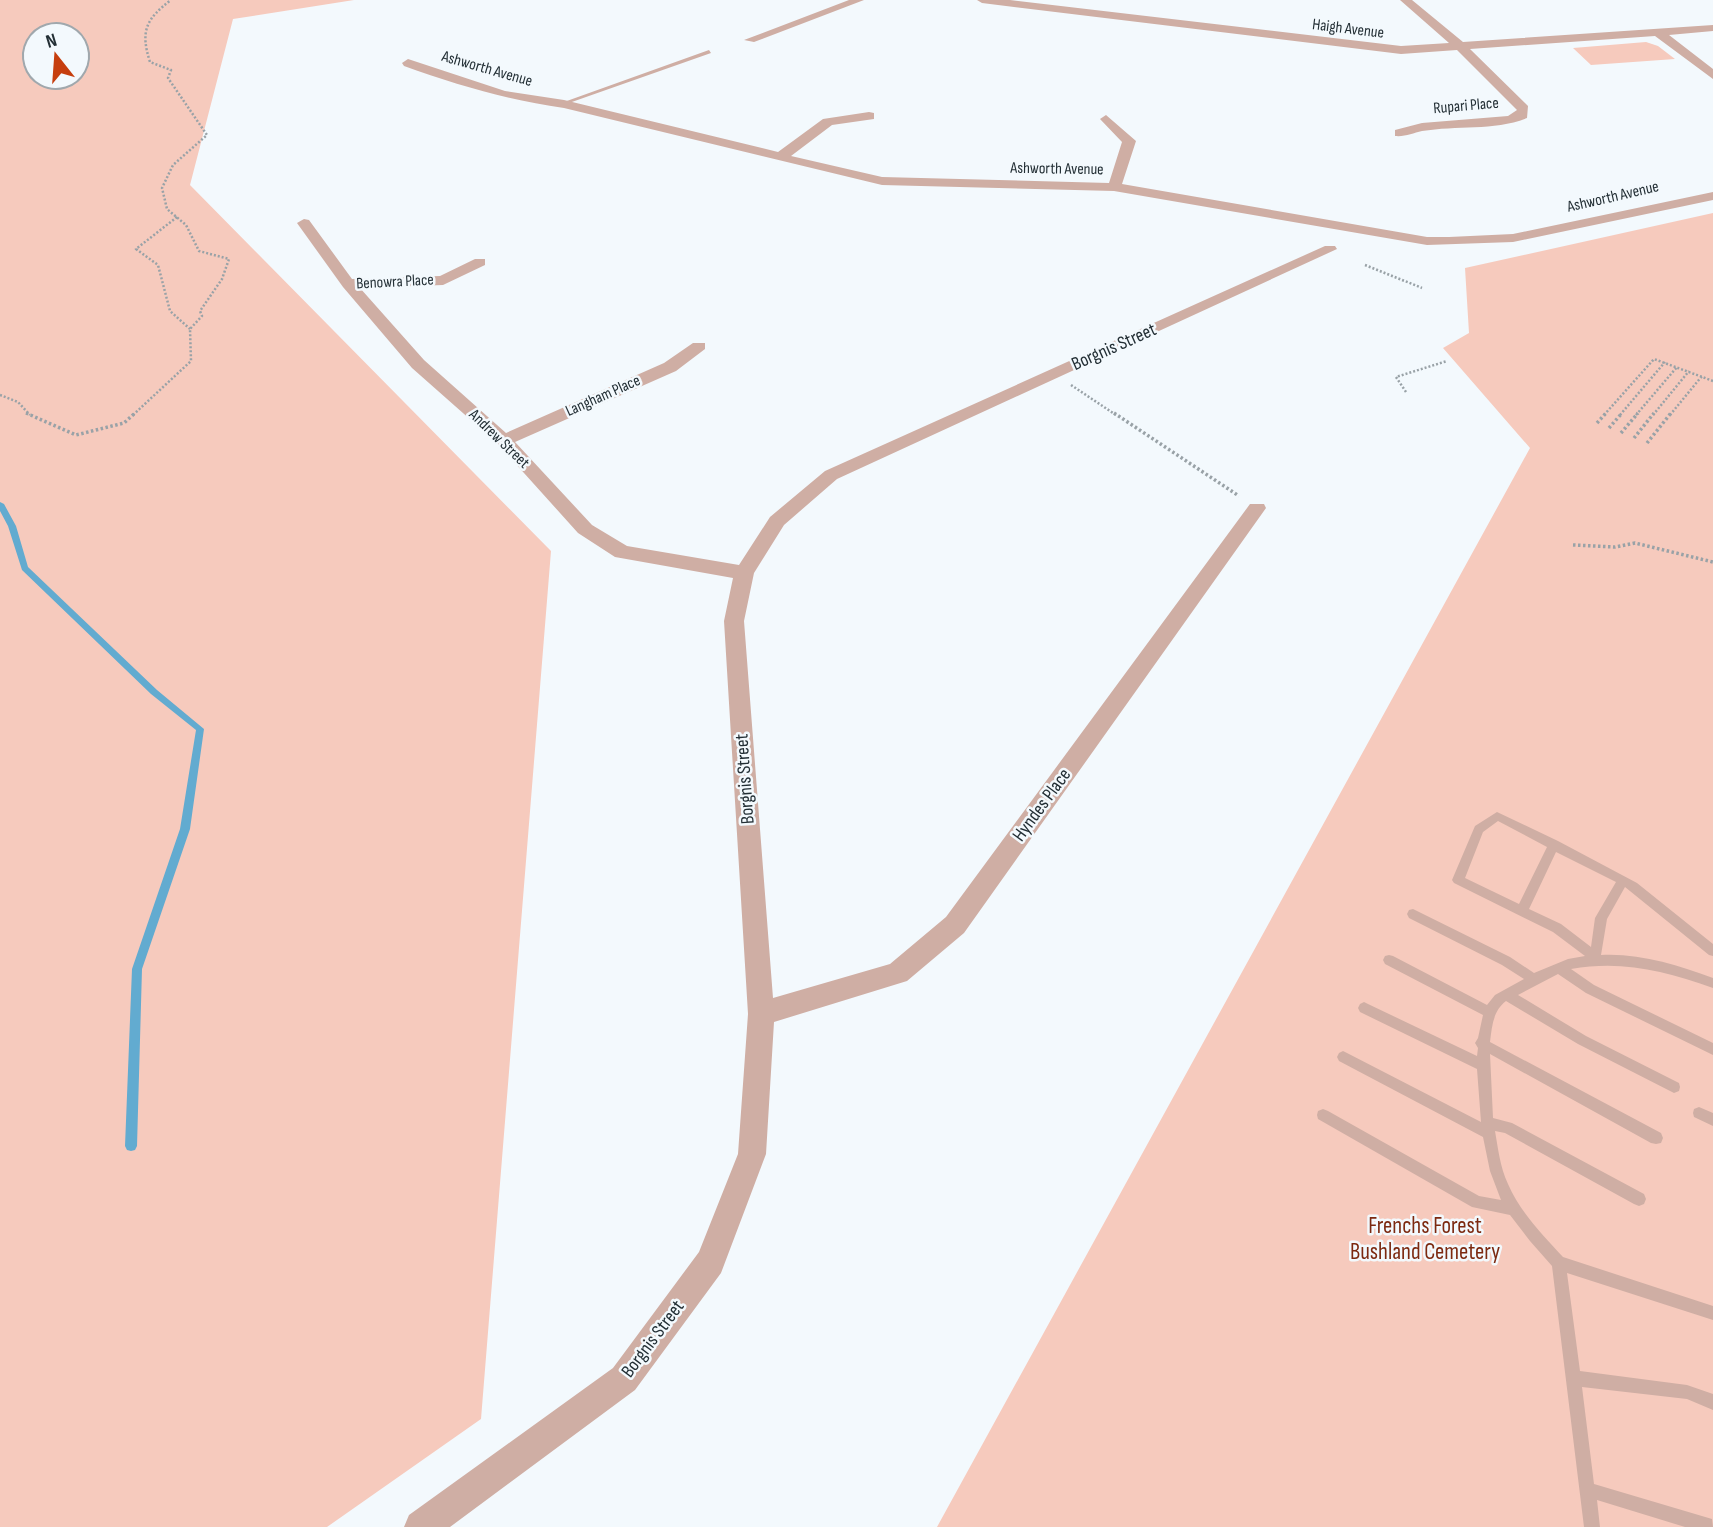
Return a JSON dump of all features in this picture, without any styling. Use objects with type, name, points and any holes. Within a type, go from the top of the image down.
[{"type":"street","points":[[750,40],[859,0]]},
{"type":"street","name":"Haigh Avenue","points":[[982,0],[1054,4],[1381,49],[1713,28]]},
{"type":"street","points":[[1405,0],[1459,46]]},
{"type":"street","points":[[1658,32],[1713,75]]},
{"type":"street","name":"Rupari Place","points":[[1400,133],[1422,127],[1510,120],[1522,115],[1524,109],[1478,61],[1459,46]]},
{"type":"street","name":"Ashworth Avenue","points":[[408,62],[443,76],[534,101],[567,102],[584,111],[882,181],[916,184],[1114,187],[1427,241],[1473,243],[1515,238],[1679,200],[1713,197]]},
{"type":"street","points":[[780,157],[828,122],[869,116]]},
{"type":"street","points":[[1106,119],[1129,141],[1114,187]]},
{"type":"street","name":"Andrew Street","points":[[304,223],[348,284],[418,364],[504,440],[585,529],[622,552],[744,573]]},
{"type":"street","name":"Borgnis Street","points":[[421,1527],[624,1379],[710,1262],[752,1154],[761,1014],[734,621],[744,573],[777,521],[831,475],[1330,250]]},
{"type":"street","name":"Benowra Place","points":[[348,284],[443,280],[480,262]]},
{"type":"street","name":"Langham Place","points":[[504,440],[670,367],[699,346]]},
{"type":"street","name":"Hyndes Place","points":[[761,1014],[898,973],[955,925],[1257,508]]},
{"type":"lane","points":[[567,102],[709,52]]},
{"type":"lane","points":[[1595,957],[1558,928],[1458,880],[1479,829],[1497,816],[1554,844],[1623,880],[1713,951]]},
{"type":"lane","points":[[1522,911],[1554,844]]},
{"type":"lane","points":[[1595,957],[1601,918],[1623,880]]},
{"type":"lane","points":[[1413,914],[1506,961],[1533,979]]},
{"type":"lane","points":[[1713,983],[1661,964],[1595,957],[1533,979],[1494,1004],[1481,1043],[1488,1128],[1500,1184],[1529,1232],[1559,1263],[1713,1313]]},
{"type":"lane","points":[[1389,960],[1491,1013]]},
{"type":"lane","points":[[1559,968],[1590,989],[1713,1049]]},
{"type":"lane","points":[[1507,995],[1582,1040],[1674,1087]]},
{"type":"lane","points":[[1364,1008],[1483,1065]]},
{"type":"lane","points":[[1481,1043],[1656,1138]]},
{"type":"lane","points":[[1343,1057],[1488,1128],[1507,1127],[1639,1199]]},
{"type":"lane","points":[[1699,1113],[1713,1120]]},
{"type":"lane","points":[[1323,1115],[1477,1202],[1515,1209]]},
{"type":"lane","points":[[1559,1263],[1592,1527]]},
{"type":"lane","points":[[1573,1378],[1687,1392],[1713,1402]]},
{"type":"lane","points":[[1588,1490],[1712,1527]]},
{"type":"path","points":[[0,396],[18,402],[26,413],[76,435],[124,423],[191,361],[190,329],[202,316],[200,311],[209,293],[228,272],[229,259],[199,251],[186,225],[167,209],[162,188],[173,165],[206,135],[168,78],[171,70],[150,62],[141,37],[146,18],[171,0]]},
{"type":"path","points":[[177,217],[136,249],[158,265],[170,311],[190,329]]},
{"type":"path","points":[[1365,265],[1422,288]]},
{"type":"path","points":[[1597,423],[1654,359],[1713,381]]},
{"type":"path","points":[[1406,392],[1396,377],[1447,361]]},
{"type":"path","points":[[1609,428],[1665,362]]},
{"type":"path","points":[[1621,433],[1677,367]]},
{"type":"path","points":[[1634,438],[1689,371]]},
{"type":"path","points":[[1054,374],[1257,508]]},
{"type":"path","points":[[1647,443],[1702,376]]},
{"type":"path","points":[[1573,545],[1615,547],[1635,543],[1707,564],[1713,562]]},
{"type":"green space","points":[[0,0],[354,0],[233,19],[190,185],[551,551],[481,1419],[327,1527],[0,1527]]},
{"type":"green space","points":[[1646,42],[1658,46],[1675,59],[1591,65],[1573,48]]},
{"type":"green space","name":"Frenchs Forest Bushland Cemetery","points":[[1713,213],[1713,1527],[937,1527],[1530,448],[1443,348],[1469,333],[1465,268]]},
{"type":"waterway","points":[[0,504],[12,526],[25,568],[154,692],[200,729],[185,829],[137,969],[131,1146]]}]
